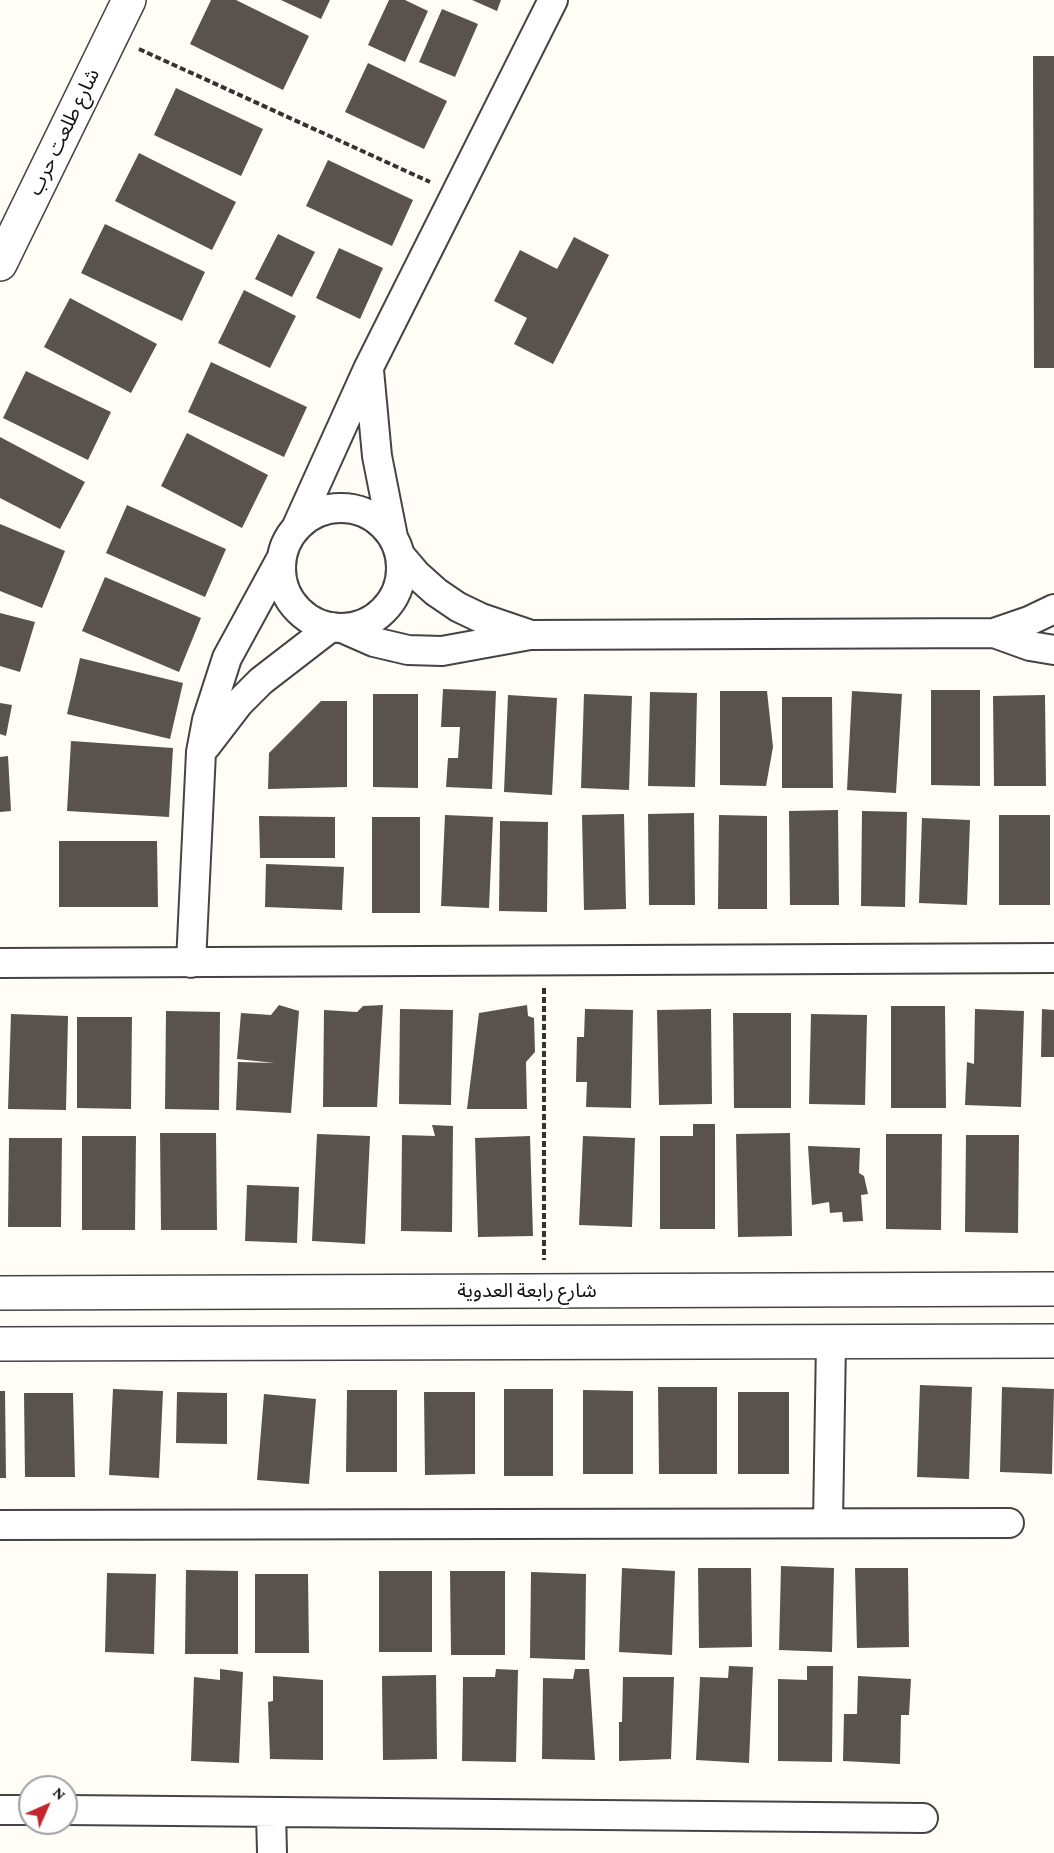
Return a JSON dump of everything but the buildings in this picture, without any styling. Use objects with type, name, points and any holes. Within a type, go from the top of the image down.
[{"type":"street","name":"شارع طلعت حرب","points":[[0,264],[129,0]]},
{"type":"street","points":[[191,963],[201,752],[210,710],[227,658],[281,559],[286,542],[297,526],[369,369],[553,0]]},
{"type":"street","points":[[201,752],[239,703],[261,681],[336,628],[360,626],[375,618],[389,605],[397,590],[402,573],[377,456],[369,369]]},
{"type":"street","points":[[297,526],[312,515],[329,508],[348,508],[366,512],[381,522],[417,575],[436,592],[458,607],[481,618],[530,635]]},
{"type":"street","points":[[281,559],[282,578],[288,595],[299,610],[313,621],[374,642],[408,650],[442,651],[530,635],[994,633],[1029,621],[1054,609]]},
{"type":"street","points":[[994,633],[1030,646],[1054,650]]},
{"type":"street","points":[[0,963],[1054,958]]},
{"type":"street","name":"شارع رابعة العدوية","points":[[0,1293],[1054,1289]]},
{"type":"street","points":[[0,1344],[1054,1341]]},
{"type":"street","points":[[828,1523],[831,1342]]},
{"type":"street","points":[[0,1525],[1009,1523]]},
{"type":"street","points":[[0,1810],[18,1810]]},
{"type":"street","points":[[78,1810],[923,1818]]},
{"type":"street","points":[[272,1812],[272,1853]]},
{"type":"path","points":[[112,36],[456,194]]},
{"type":"path","points":[[544,960],[544,1291]]}]
